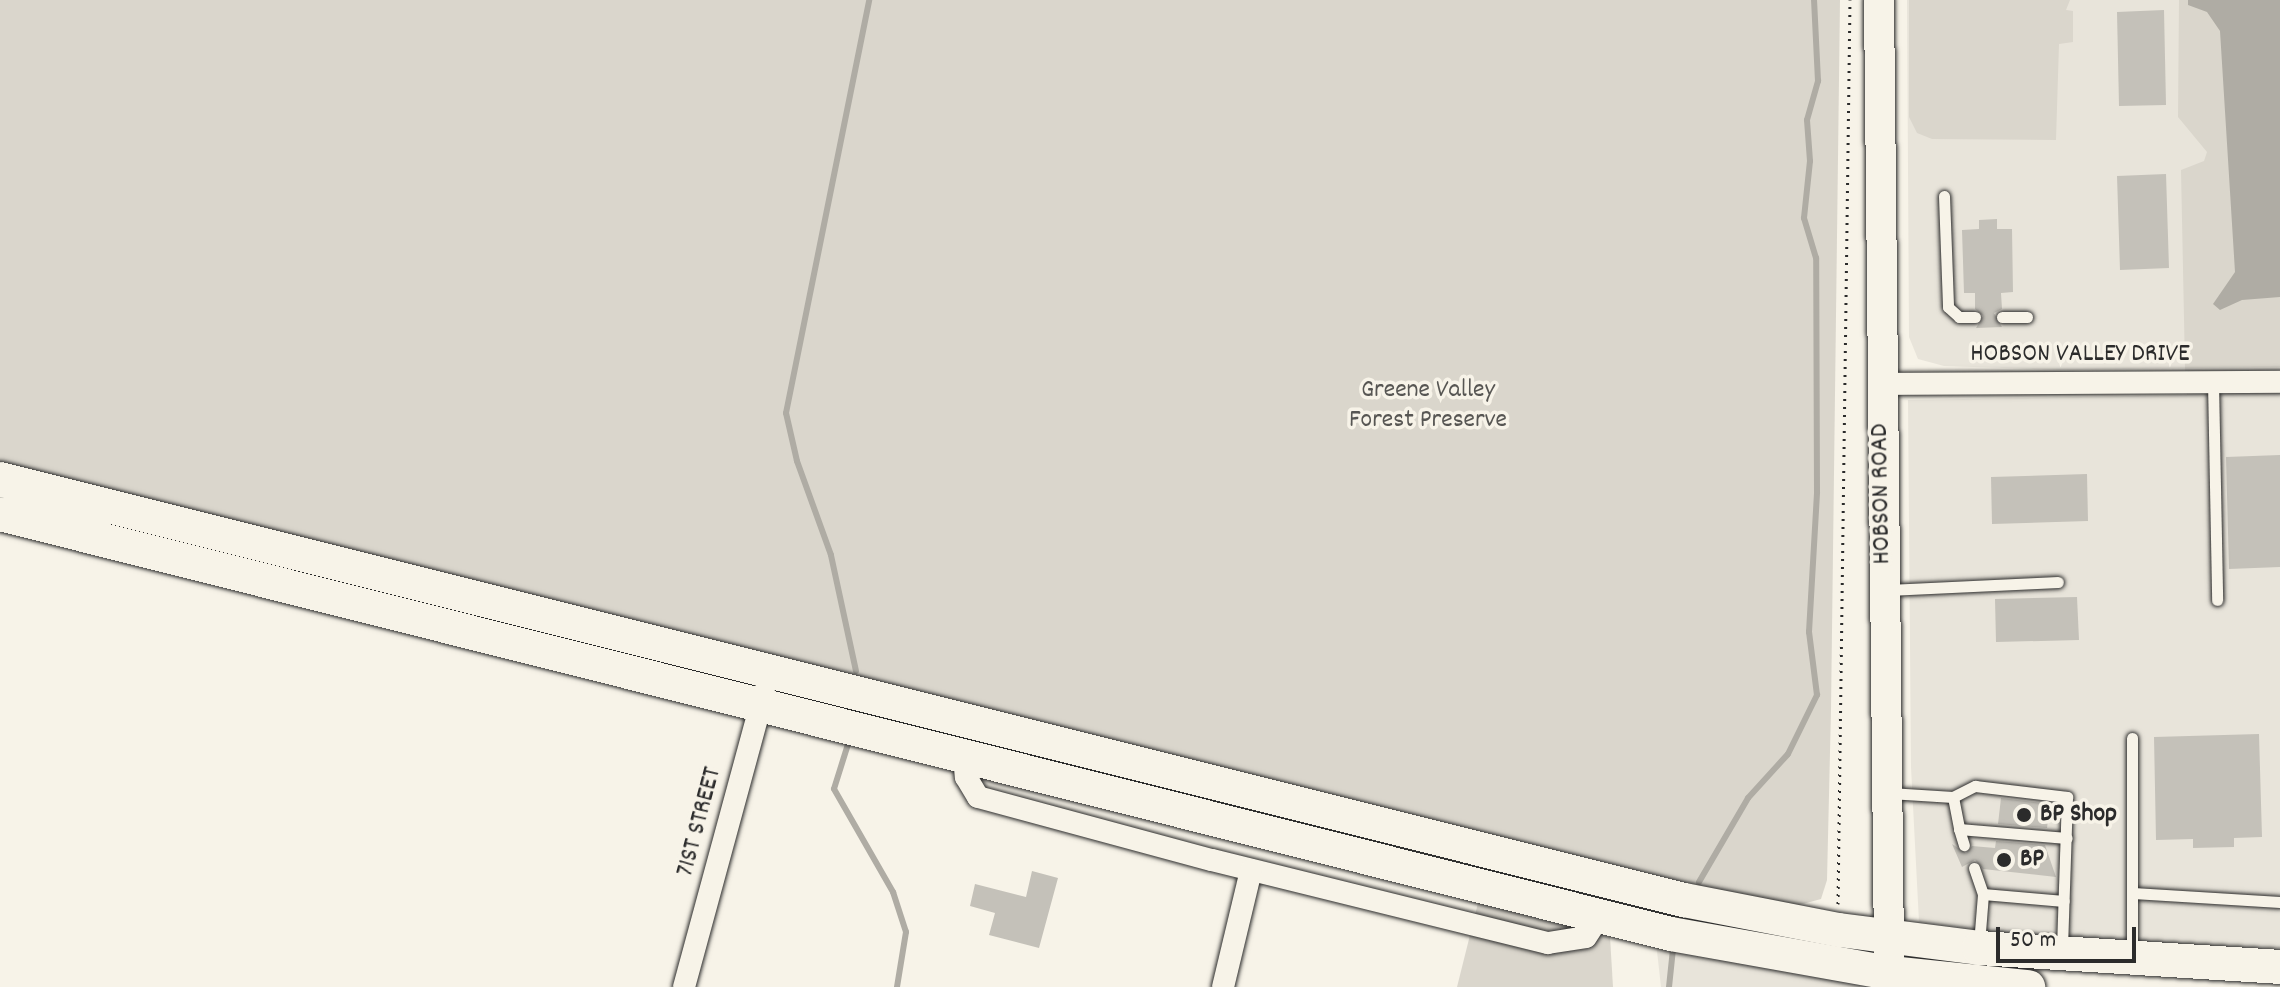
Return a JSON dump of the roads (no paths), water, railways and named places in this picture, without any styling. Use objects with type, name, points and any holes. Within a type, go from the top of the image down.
[{"type":"main road","name":"HOBSON ROAD","points":[[1879,0],[1884,792],[1890,980]]},
{"type":"main road","points":[[0,479],[1549,869],[1780,920],[1979,948],[2280,967]]},
{"type":"main road","points":[[0,514],[1599,917],[1890,980],[2028,987]]},
{"type":"street","name":"HOBSON VALLEY DRIVE","points":[[1881,384],[2280,382]]},
{"type":"street","name":"71ST STREET","points":[[684,987],[770,672]]},
{"type":"street","points":[[964,756],[966,777],[978,797],[1251,870],[1548,943],[1586,937],[1599,917]]},
{"type":"street","points":[[1223,987],[1251,870]]},
{"type":"lane","points":[[1944,196],[1948,307],[1959,317],[1975,317]]},
{"type":"lane","points":[[2002,317],[2027,317]]},
{"type":"lane","points":[[2213,382],[2217,600]]},
{"type":"lane","points":[[1883,591],[2058,582]]},
{"type":"lane","points":[[2132,738],[2132,959]]},
{"type":"lane","points":[[1884,792],[1953,797],[1975,786],[2067,797],[2062,955]]},
{"type":"lane","points":[[1953,797],[1964,845]]},
{"type":"lane","points":[[1959,829],[2067,838]]},
{"type":"lane","points":[[1974,868],[1983,894],[1979,948]]},
{"type":"lane","points":[[2133,893],[2280,902]]},
{"type":"lane","points":[[1983,894],[2064,901]]},
{"type":"waterway","points":[[856,671],[831,555],[797,461],[786,413],[869,0]]},
{"type":"waterway","points":[[1699,882],[1748,798],[1788,754],[1817,695],[1809,632],[1817,492],[1816,258],[1804,218],[1810,161],[1807,120],[1818,81],[1814,0]]},
{"type":"waterway","points":[[849,741],[834,789],[893,892],[906,932],[897,987]]},
{"type":"waterway","points":[[1669,987],[1673,951]]},
{"type":"place","name":"BP Shop","points":[[2024,815]]},
{"type":"place","name":"BP","points":[[2004,860]]},
{"type":"park label","name":"Greene Valley Forest Preserve","points":[[1428,406]]}]
